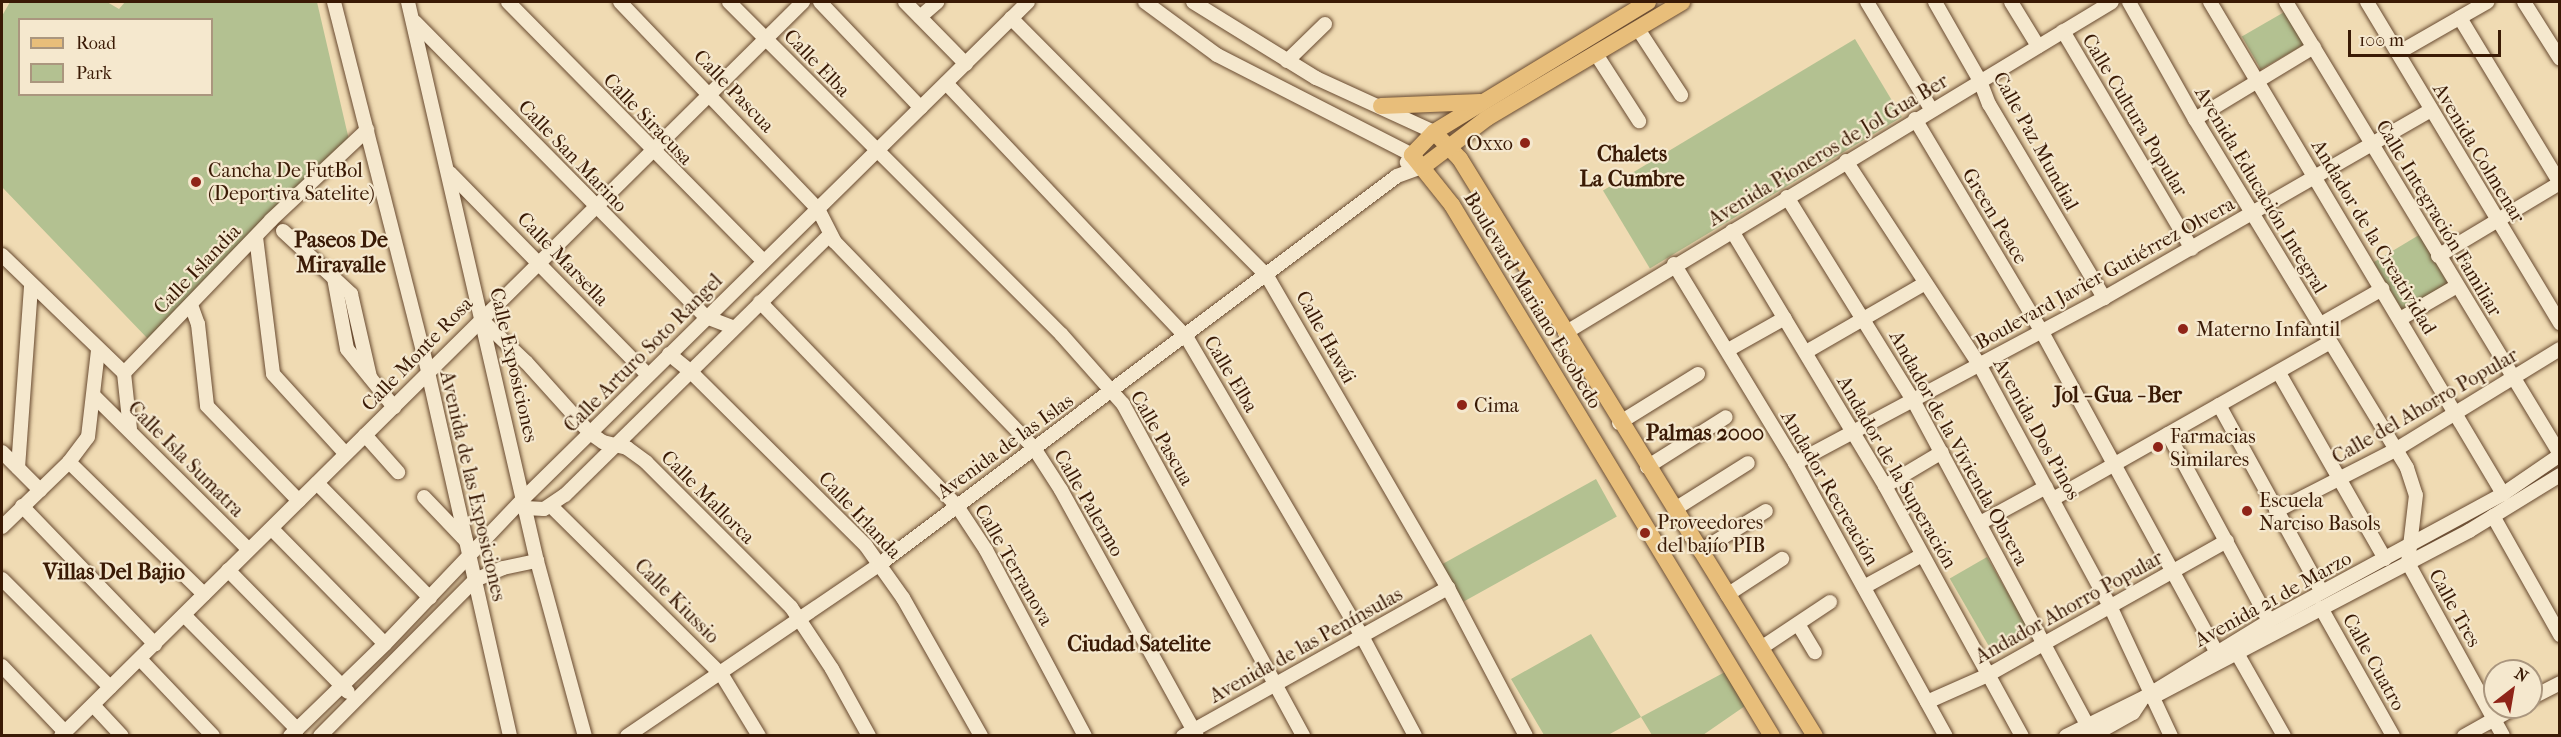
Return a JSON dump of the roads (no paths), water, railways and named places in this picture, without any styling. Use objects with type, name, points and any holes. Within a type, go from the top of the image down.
[{"type":"main road","points":[[1418,160],[1434,132],[1648,2]]},
{"type":"main road","points":[[1418,160],[1449,145],[1682,2]]},
{"type":"main road","points":[[1381,106],[1481,102]]},
{"type":"main road","name":"Boulevard Mariano Escobedo","points":[[1434,132],[1449,145],[1619,423],[1815,735]]},
{"type":"main road","name":"Boulevard Mariano Escobedo","points":[[1418,160],[1452,205],[1772,735]]},
{"type":"street","name":"Avenida de las Exposiciones","points":[[334,2],[428,372],[510,735]]},
{"type":"street","name":"Calle Exposiciones","points":[[408,2],[484,318],[537,561],[585,735]]},
{"type":"street","name":"Calle Siracusa","points":[[508,2],[651,150],[763,261]]},
{"type":"street","name":"Calle Pascua","points":[[620,2],[710,93],[818,209]]},
{"type":"street","name":"Calle Elba","points":[[729,2],[876,153]]},
{"type":"street","name":"Calle Monte Rosa","points":[[63,734],[803,2]]},
{"type":"street","points":[[820,2],[921,108]]},
{"type":"street","points":[[905,2],[966,64]]},
{"type":"street","points":[[920,17],[937,2]]},
{"type":"street","name":"Calle Arturo Soto Rangel","points":[[293,732],[385,644],[706,317],[1028,2]]},
{"type":"street","name":"Boulevard Mariano Escobedo","points":[[1145,2],[1217,55],[1418,160]]},
{"type":"street","name":"Boulevard Mariano Escobedo","points":[[1193,2],[1287,61],[1434,132]]},
{"type":"street","points":[[1207,12],[1217,2]]},
{"type":"street","points":[[1868,2],[1931,109]]},
{"type":"street","name":"Calle Paz Mundial","points":[[1935,2],[1980,81],[1989,105],[2104,298]]},
{"type":"street","points":[[2011,2],[2038,46]]},
{"type":"street","points":[[2081,2],[2089,15]]},
{"type":"street","name":"Avenida Pioneros de Jol Gua Ber","points":[[1564,333],[1674,264],[2112,2]]},
{"type":"street","name":"Avenida Educación Integral","points":[[2129,2],[2195,119],[2413,480],[2416,495],[2408,563]]},
{"type":"street","name":"Andador de la Creatividad","points":[[2210,2],[2458,414],[2503,494]]},
{"type":"street","name":"Calle Integración Familiar","points":[[2286,2],[2559,454]]},
{"type":"street","name":"Avenida Colmenar","points":[[2367,2],[2401,51],[2500,217],[2559,323]]},
{"type":"street","name":"Avenida Colmenar","points":[[2376,2],[2431,110],[2559,307]]},
{"type":"street","points":[[2401,51],[2487,2]]},
{"type":"street","points":[[2524,2],[2559,59]]},
{"type":"street","name":"Calle Hawái","points":[[1011,18],[1267,276],[1448,588],[1526,735]]},
{"type":"street","points":[[2438,256],[2559,183],[2460,18]]},
{"type":"street","name":"Calle San Marino","points":[[414,20],[706,317]]},
{"type":"street","points":[[1287,61],[1325,24]]},
{"type":"street","points":[[1638,29],[1681,95]]},
{"type":"street","name":"Calle Cultura Popular","points":[[2063,31],[2192,249]]},
{"type":"street","points":[[2195,119],[2314,47]]},
{"type":"street","points":[[1596,54],[1639,121]]},
{"type":"street","name":"Calle Elba","points":[[946,83],[1186,338],[1363,638],[1415,735]]},
{"type":"street","name":"Boulevard Javier Gutiérrez Olvera","points":[[1795,463],[2104,298],[2316,179],[2431,110]]},
{"type":"street","name":"Green Peace","points":[[1915,119],[2042,332],[2112,465],[2217,653]]},
{"type":"street","name":"Calle Islandia","points":[[124,373],[256,237],[368,130]]},
{"type":"street","name":"Calle Pascua","points":[[876,153],[1060,334],[1112,392],[1138,431],[1303,735]]},
{"type":"street","name":"Avenida de las Islas","points":[[627,735],[722,675],[880,564],[1034,448],[1186,338],[1418,160]]},
{"type":"street","name":"Avenida Dos Pinos","points":[[1846,161],[1924,284],[1979,364],[2110,606],[2149,695],[2171,735]]},
{"type":"street","name":"Calle Marsella","points":[[450,173],[540,261],[648,375]]},
{"type":"street","name":"Andador de la Vivienda Obrera","points":[[1787,197],[1913,400],[2046,643],[2090,730]]},
{"type":"street","name":"Calle Palermo","points":[[818,209],[830,235],[1034,448],[1061,490],[1191,733]]},
{"type":"street","points":[[283,231],[351,294],[357,308],[370,377]]},
{"type":"street","name":"Andador de la Superación","points":[[1732,231],[1853,432],[2022,735]]},
{"type":"street","points":[[525,503],[551,506],[615,446],[732,327],[830,235]]},
{"type":"street","points":[[256,237],[273,374],[345,453]]},
{"type":"street","name":"Calle Isla Sumatra","points":[[2,255],[124,373]]},
{"type":"street","name":"Andador Recreación","points":[[1674,264],[1795,463],[1946,735]]},
{"type":"street","points":[[334,278],[345,344],[394,407]]},
{"type":"street","points":[[1806,352],[1924,284]]},
{"type":"street","points":[[18,468],[31,285]]},
{"type":"street","points":[[2400,319],[2457,286]]},
{"type":"street","points":[[2319,325],[2382,289]]},
{"type":"street","name":"Calle Terranova","points":[[760,302],[957,506],[986,550],[1085,735]]},
{"type":"street","points":[[191,304],[198,324],[207,406],[299,501]]},
{"type":"street","points":[[706,317],[732,327]]},
{"type":"street","name":"Calle Mallorca","points":[[484,318],[590,433],[615,446],[627,448],[645,462],[801,620],[869,735]]},
{"type":"street","points":[[1728,350],[1785,318]]},
{"type":"street","points":[[1980,523],[2112,465],[2279,373],[2330,342]]},
{"type":"street","name":"Calle del Ahorro Popular","points":[[2276,511],[2395,450],[2458,414],[2559,349]]},
{"type":"street","points":[[2,527],[69,462],[91,432],[98,350]]},
{"type":"street","name":"Calle Irlanda","points":[[669,354],[690,371],[840,518],[880,564],[981,735]]},
{"type":"street","points":[[124,373],[130,429]]},
{"type":"street","points":[[2279,373],[2385,559]]},
{"type":"street","points":[[1619,423],[1698,374]]},
{"type":"street","name":"Calle Isla Sumatra","points":[[94,396],[130,429],[249,550]]},
{"type":"street","points":[[2218,405],[2322,592]]},
{"type":"street","points":[[1647,467],[1726,417]]},
{"type":"street","points":[[2168,434],[2269,621]]},
{"type":"street","points":[[365,435],[399,471]]},
{"type":"street","points":[[2,452],[40,490]]},
{"type":"street","points":[[1884,486],[1942,452]]},
{"type":"street","name":"Avenida 21 de Marzo","points":[[2066,735],[2090,730],[2269,621],[2503,494],[2559,454]]},
{"type":"street","points":[[69,462],[204,594]]},
{"type":"street","points":[[1675,509],[1748,463]]},
{"type":"street","points":[[2149,695],[2238,655],[2493,516],[2559,475]]},
{"type":"street","points":[[317,483],[430,598]]},
{"type":"street","points":[[424,497],[466,541]]},
{"type":"street","points":[[22,506],[155,644]]},
{"type":"street","name":"Calle Kiussio","points":[[551,506],[722,675],[759,735]]},
{"type":"street","points":[[1700,551],[1766,511]]},
{"type":"street","points":[[2493,516],[2559,635]]},
{"type":"street","points":[[272,529],[385,644]]},
{"type":"street","name":"Andador Ahorro Popular","points":[[1927,702],[1988,675],[2227,541]]},
{"type":"street","points":[[1864,587],[1922,555]]},
{"type":"street","points":[[1727,595],[1782,559]]},
{"type":"street","points":[[320,735],[475,580],[503,568],[537,561]]},
{"type":"street","name":"Calle Tres","points":[[2408,563],[2483,699]]},
{"type":"street","points":[[228,570],[356,700]]},
{"type":"street","points":[[2,579],[110,687]]},
{"type":"street","name":"Avenida de las Penínsulas","points":[[1191,733],[1448,588]]},
{"type":"street","points":[[1761,648],[1830,602]]},
{"type":"street","name":"Calle Cuatro","points":[[2321,608],[2393,735]]},
{"type":"street","points":[[184,615],[293,732]]},
{"type":"street","points":[[1798,624],[1815,652]]},
{"type":"street","points":[[2238,655],[2284,735]]},
{"type":"street","points":[[140,659],[213,735]]},
{"type":"street","points":[[2,666],[63,734]]},
{"type":"street","points":[[2543,692],[2559,683]]},
{"type":"street","points":[[93,705],[122,735]]},
{"type":"street","points":[[2464,735],[2494,719]]},
{"type":"street","name":"Calle Tres","points":[[2494,719],[2504,735]]},
{"type":"place","name":"Oxxo","points":[[1525,143]]},
{"type":"place","name":"Cancha De FutBol (Deportiva Satelite)","points":[[196,182]]},
{"type":"place","name":"Materno Infantil","points":[[2183,329]]},
{"type":"place","name":"Cima","points":[[1462,405]]},
{"type":"place","name":"Farmacias Similares","points":[[2158,447]]},
{"type":"place","name":"Escuela Narciso Basols","points":[[2247,511]]},
{"type":"place","name":"Proveedores del bajío PIB","points":[[1645,533]]},
{"type":"district","name":"Chalets La Cumbre","points":[[1632,166]]},
{"type":"district","name":"Paseos De Miravalle","points":[[341,252]]},
{"type":"district","name":"Jol - Gua - Ber","points":[[2118,396]]},
{"type":"district","name":"Palmas 2000","points":[[1705,434]]},
{"type":"district","name":"Villas Del Bajio","points":[[114,573]]},
{"type":"district","name":"Ciudad Satelite","points":[[1139,645]]}]
